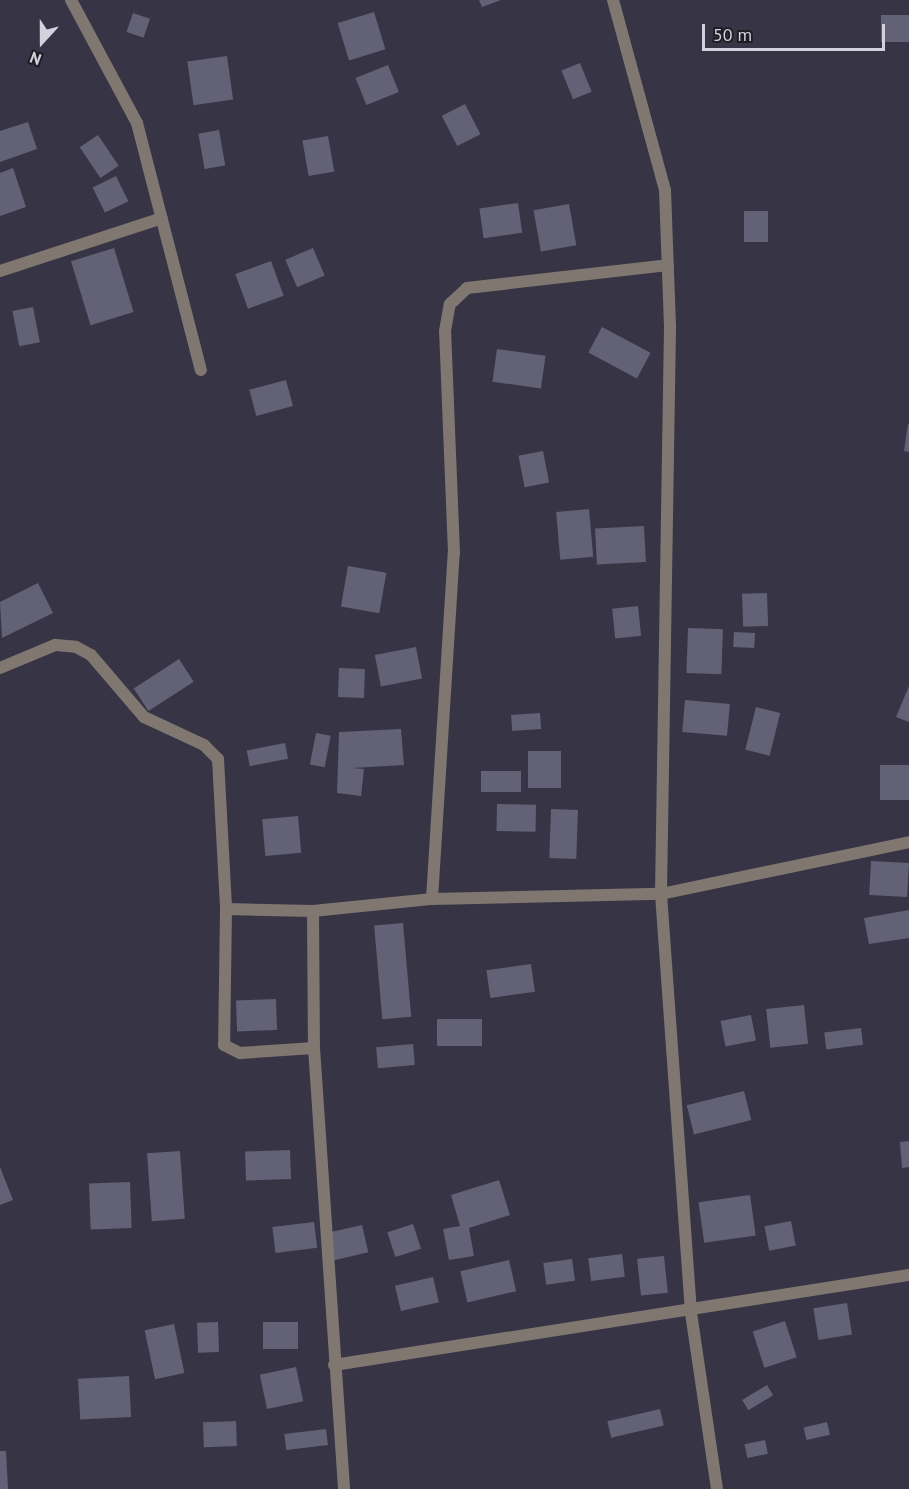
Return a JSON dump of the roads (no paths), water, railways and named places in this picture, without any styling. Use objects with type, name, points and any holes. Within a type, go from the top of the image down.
[{"type":"street","points":[[71,0],[112,66],[137,123],[201,370]]},
{"type":"street","points":[[613,0],[662,173],[668,265],[661,894],[691,1313],[717,1489]]},
{"type":"street","points":[[0,271],[162,218]]},
{"type":"street","points":[[432,899],[454,553],[445,331],[450,304],[467,288],[668,265]]},
{"type":"street","points":[[0,668],[55,645],[76,647],[91,655],[144,717],[204,745],[218,759],[226,909],[224,1045],[240,1053],[314,1047]]},
{"type":"street","points":[[226,909],[313,911],[432,899],[661,894],[909,842]]},
{"type":"street","points":[[313,911],[314,1047],[344,1489]]},
{"type":"street","points":[[334,1365],[691,1313],[909,1275]]}]
